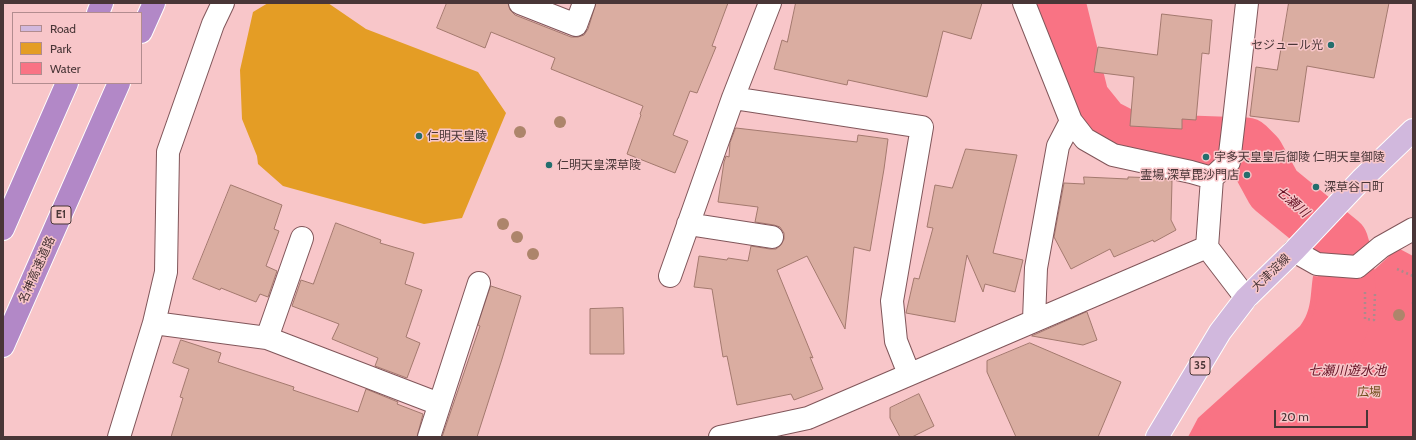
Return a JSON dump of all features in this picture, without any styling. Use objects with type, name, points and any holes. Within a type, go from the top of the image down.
[{"type":"highway","points":[[142,30],[154,3]]},
{"type":"highway","points":[[3,229],[67,84]]},
{"type":"highway","name":"名神高速道路","points":[[3,346],[119,84]]},
{"type":"main road","name":"大津淀線","points":[[1157,437],[1220,332],[1246,298],[1294,251],[1361,180],[1413,130]]},
{"type":"street","points":[[118,437],[154,323],[166,272],[168,152],[223,3]]},
{"type":"street","points":[[520,3],[576,25],[584,3]]},
{"type":"street","points":[[670,276],[733,98],[770,3]]},
{"type":"street","points":[[1024,3],[1071,122],[1085,139],[1113,155],[1212,178]]},
{"type":"street","points":[[1246,298],[1207,247],[1212,178],[1229,162],[1247,3]]},
{"type":"street","points":[[733,98],[922,127],[892,301],[896,341],[909,374]]},
{"type":"street","points":[[1034,320],[1036,268],[1058,146],[1071,122]]},
{"type":"street","points":[[688,224],[772,236]]},
{"type":"street","points":[[1294,251],[1317,264],[1357,267],[1381,247],[1413,229]]},
{"type":"street","points":[[267,338],[302,238]]},
{"type":"street","points":[[720,437],[808,418],[1207,247]]},
{"type":"street","points":[[429,437],[479,283]]},
{"type":"street","points":[[154,323],[267,338],[439,404]]},
{"type":"path","points":[[1366,289],[1365,319],[1374,320],[1375,294]]},
{"type":"green space","points":[[268,3],[328,3],[366,29],[478,72],[506,113],[462,218],[424,224],[283,186],[258,164],[257,156],[242,119],[240,70],[253,12]]},
{"type":"water","name":"七瀬川遊水池","points":[[1398,248],[1413,256],[1413,437],[1188,437],[1198,418],[1300,326],[1309,308],[1313,276],[1363,280]]},
{"type":"building","points":[[447,3],[508,3],[510,10],[515,15],[571,37],[578,37],[584,35],[588,29],[596,3],[728,3],[712,46],[716,47],[697,93],[690,91],[673,135],[688,141],[675,173],[627,154],[643,106],[551,69],[555,58],[491,32],[485,48],[437,28]]},
{"type":"building","points":[[796,3],[982,3],[971,39],[943,31],[927,97],[848,80],[847,85],[774,69],[782,40],[787,42]]},
{"type":"building","points":[[1289,3],[1389,3],[1374,78],[1307,66],[1299,122],[1250,116],[1256,67],[1277,70]]},
{"type":"building","points":[[1162,14],[1212,20],[1209,54],[1202,53],[1196,120],[1182,119],[1182,129],[1130,126],[1134,77],[1094,72],[1098,47],[1157,55]]},
{"type":"building","points":[[736,128],[857,142],[858,135],[888,139],[870,251],[854,247],[845,329],[807,256],[777,270],[813,358],[810,357],[823,389],[794,400],[791,394],[737,405],[727,356],[723,357],[712,289],[694,287],[699,256],[748,261],[751,246],[776,249],[781,245],[784,239],[784,233],[780,227],[755,222],[758,207],[718,202],[724,162],[726,156],[729,157],[730,143]]},
{"type":"building","points":[[966,149],[1017,155],[993,253],[1023,260],[1015,292],[985,284],[983,292],[967,255],[955,322],[906,313],[914,278],[919,279],[933,228],[927,227],[935,185],[952,188]]},
{"type":"building","points":[[1084,177],[1128,179],[1128,177],[1161,178],[1172,181],[1171,220],[1176,230],[1154,242],[1153,240],[1114,257],[1110,249],[1071,269],[1054,237],[1064,183],[1084,184]]},
{"type":"building","points":[[231,185],[282,205],[274,229],[279,231],[266,266],[277,271],[268,297],[260,294],[256,302],[193,279]]},
{"type":"building","points":[[336,223],[381,240],[380,243],[414,253],[405,284],[422,290],[406,337],[420,343],[407,378],[375,366],[378,358],[332,339],[339,324],[292,306],[301,280],[313,284]]},
{"type":"building","points":[[491,286],[521,296],[477,437],[442,437],[480,326],[478,325]]},
{"type":"building","points":[[623,308],[624,354],[590,354],[590,309]]},
{"type":"building","points":[[1087,312],[1097,340],[1083,345],[1032,336]]},
{"type":"building","points":[[181,340],[221,353],[218,362],[294,387],[293,390],[358,412],[366,389],[398,402],[397,404],[423,414],[417,437],[171,437],[183,398],[180,397],[189,369],[173,363]]},
{"type":"building","points":[[1030,343],[1121,382],[1098,437],[1016,437],[987,372],[987,361]]},
{"type":"building","points":[[919,394],[934,426],[912,437],[900,437],[890,418],[890,408]]},
{"type":"waterway","name":"七瀬川","points":[[1057,3],[1081,100],[1102,126],[1133,142],[1246,146],[1256,156],[1274,189],[1340,243],[1347,280],[1345,307],[1337,332],[1318,356],[1228,437]]},
{"type":"place","name":"セジュール光","points":[[1331,45]]},
{"type":"place","name":"仁明天皇陵","points":[[419,136]]},
{"type":"place","name":"宇多天皇皇后御陵 仁明天皇御陵","points":[[1206,157]]},
{"type":"place","name":"仁明天皇深草陵","points":[[549,165]]},
{"type":"place","name":"霊場 深草毘沙門店","points":[[1247,175]]},
{"type":"place","name":"深草谷口町","points":[[1316,187]]},
{"type":"park label","name":"広場","points":[[1369,392]]}]
